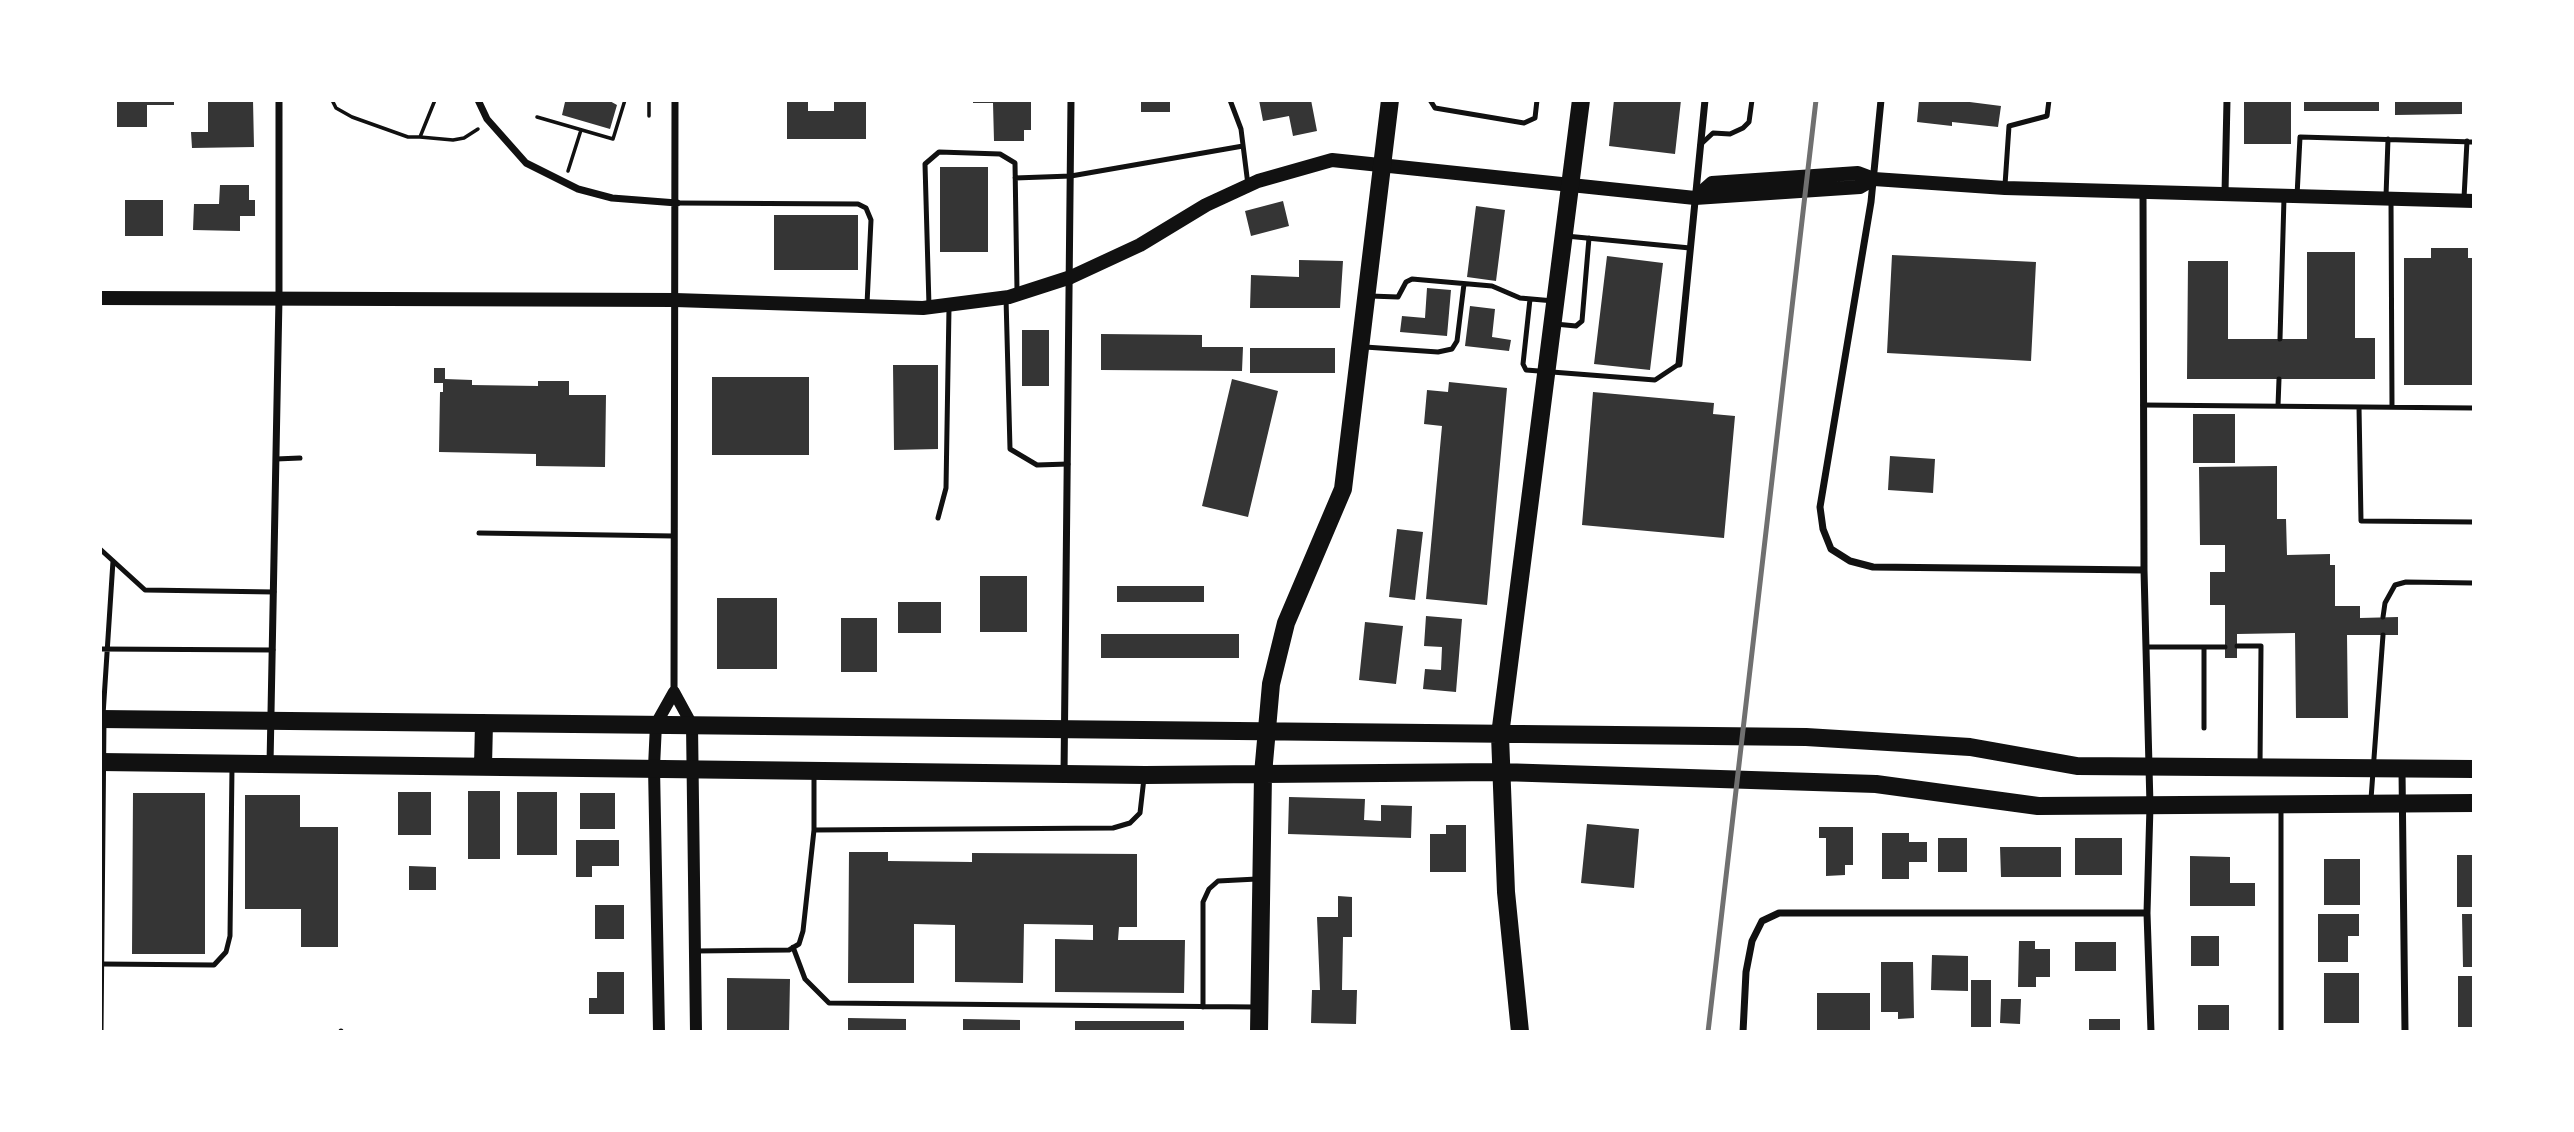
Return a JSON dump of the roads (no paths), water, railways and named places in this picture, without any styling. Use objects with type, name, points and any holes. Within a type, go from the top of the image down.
[{"type":"main road","points":[[1259,1032],[1263,774],[1271,684],[1286,623],[1343,489],[1390,100]]},
{"type":"main road","points":[[1520,1032],[1506,892],[1500,735],[1566,236],[1581,100]]},
{"type":"main road","points":[[100,298],[674,300],[867,306],[949,305],[1012,296],[1071,277],[1140,245],[1206,205],[1248,186],[1332,160],[1695,198],[1860,187],[1874,179],[2005,188],[2469,201]]},
{"type":"main road","points":[[101,719],[1806,737],[1970,747],[2077,766],[2474,769]]},
{"type":"main road","points":[[483,766],[484,723]]},
{"type":"main road","points":[[101,762],[1144,775],[1501,772],[1876,784],[2011,804],[2404,806],[2474,803]]},
{"type":"street","points":[[270,764],[279,298],[279,100]]},
{"type":"street","points":[[478,100],[489,121],[526,163],[565,182],[612,198],[677,203]]},
{"type":"street","points":[[659,1032],[654,767],[656,724],[674,692],[674,300],[677,203],[675,100]]},
{"type":"street","points":[[1064,774],[1071,100]]},
{"type":"street","points":[[1679,364],[1705,100]]},
{"type":"street","points":[[1881,100],[1874,179],[1821,507],[1831,549],[1850,561],[1873,567],[2144,570]]},
{"type":"street","points":[[2225,193],[2227,100]]},
{"type":"street","points":[[2143,190],[2144,570],[2150,767],[2147,913],[2151,1032]]},
{"type":"street","points":[[674,692],[692,724],[696,1032]]},
{"type":"street","points":[[100,1032],[101,719]]},
{"type":"street","points":[[2402,769],[2404,1032]]},
{"type":"street","points":[[1743,1032],[1746,972],[1752,941],[1762,921],[1779,913],[2147,913]]},
{"type":"lane","points":[[1230,100],[1241,129],[1248,186]]},
{"type":"lane","points":[[1430,100],[1435,108],[1524,123],[1535,118],[1537,100]]},
{"type":"lane","points":[[1700,145],[1713,133],[1730,134],[1743,128],[1749,122],[1752,100]]},
{"type":"lane","points":[[2005,188],[2009,126],[2047,116],[2049,100]]},
{"type":"lane","points":[[2280,339],[2291,195],[2300,138],[2471,141],[2469,201]]},
{"type":"lane","points":[[2388,139],[2392,407]]},
{"type":"lane","points":[[1016,178],[1071,176],[1243,146]]},
{"type":"lane","points":[[929,307],[925,164],[939,152],[1000,154],[1015,163],[1016,178],[1010,449],[1037,465],[1068,464]]},
{"type":"lane","points":[[677,203],[858,204],[866,208],[871,220],[867,306]]},
{"type":"lane","points":[[1566,236],[1690,248]]},
{"type":"lane","points":[[1554,324],[1576,326],[1582,321],[1589,238]]},
{"type":"lane","points":[[1367,295],[1398,297],[1406,282],[1412,279],[1492,286],[1530,299],[1557,302]]},
{"type":"lane","points":[[1361,346],[1438,352],[1452,349],[1457,341],[1464,284]]},
{"type":"lane","points":[[1530,299],[1523,364],[1526,370],[1655,380],[1679,364]]},
{"type":"lane","points":[[938,518],[946,488],[949,305]]},
{"type":"lane","points":[[2278,406],[2279,379]]},
{"type":"lane","points":[[2143,405],[2474,408]]},
{"type":"lane","points":[[2359,407],[2361,521],[2474,522]]},
{"type":"lane","points":[[276,459],[300,458]]},
{"type":"lane","points":[[479,533],[674,536]]},
{"type":"lane","points":[[100,549],[145,590],[274,593]]},
{"type":"lane","points":[[101,719],[103,649],[113,561]]},
{"type":"lane","points":[[2383,617],[2385,603],[2395,585],[2406,582],[2474,583]]},
{"type":"lane","points":[[2371,806],[2371,769],[2381,695],[2383,635]]},
{"type":"lane","points":[[2237,646],[2261,646],[2260,768]]},
{"type":"lane","points":[[2146,647],[2225,647]]},
{"type":"lane","points":[[2204,647],[2204,728]]},
{"type":"lane","points":[[103,649],[273,650]]},
{"type":"lane","points":[[102,964],[214,965],[226,952],[230,936],[232,763]]},
{"type":"lane","points":[[694,951],[789,950],[799,944],[803,931],[814,830],[814,769]]},
{"type":"lane","points":[[814,830],[1113,828],[1130,823],[1140,813],[1144,775]]},
{"type":"lane","points":[[2281,806],[2281,1032]]},
{"type":"lane","points":[[1203,1007],[1203,902],[1209,889],[1218,881],[1260,879]]},
{"type":"lane","points":[[793,947],[805,979],[829,1003],[1259,1007]]},
{"type":"railway","points":[[1708,1032],[1816,100]]}]
